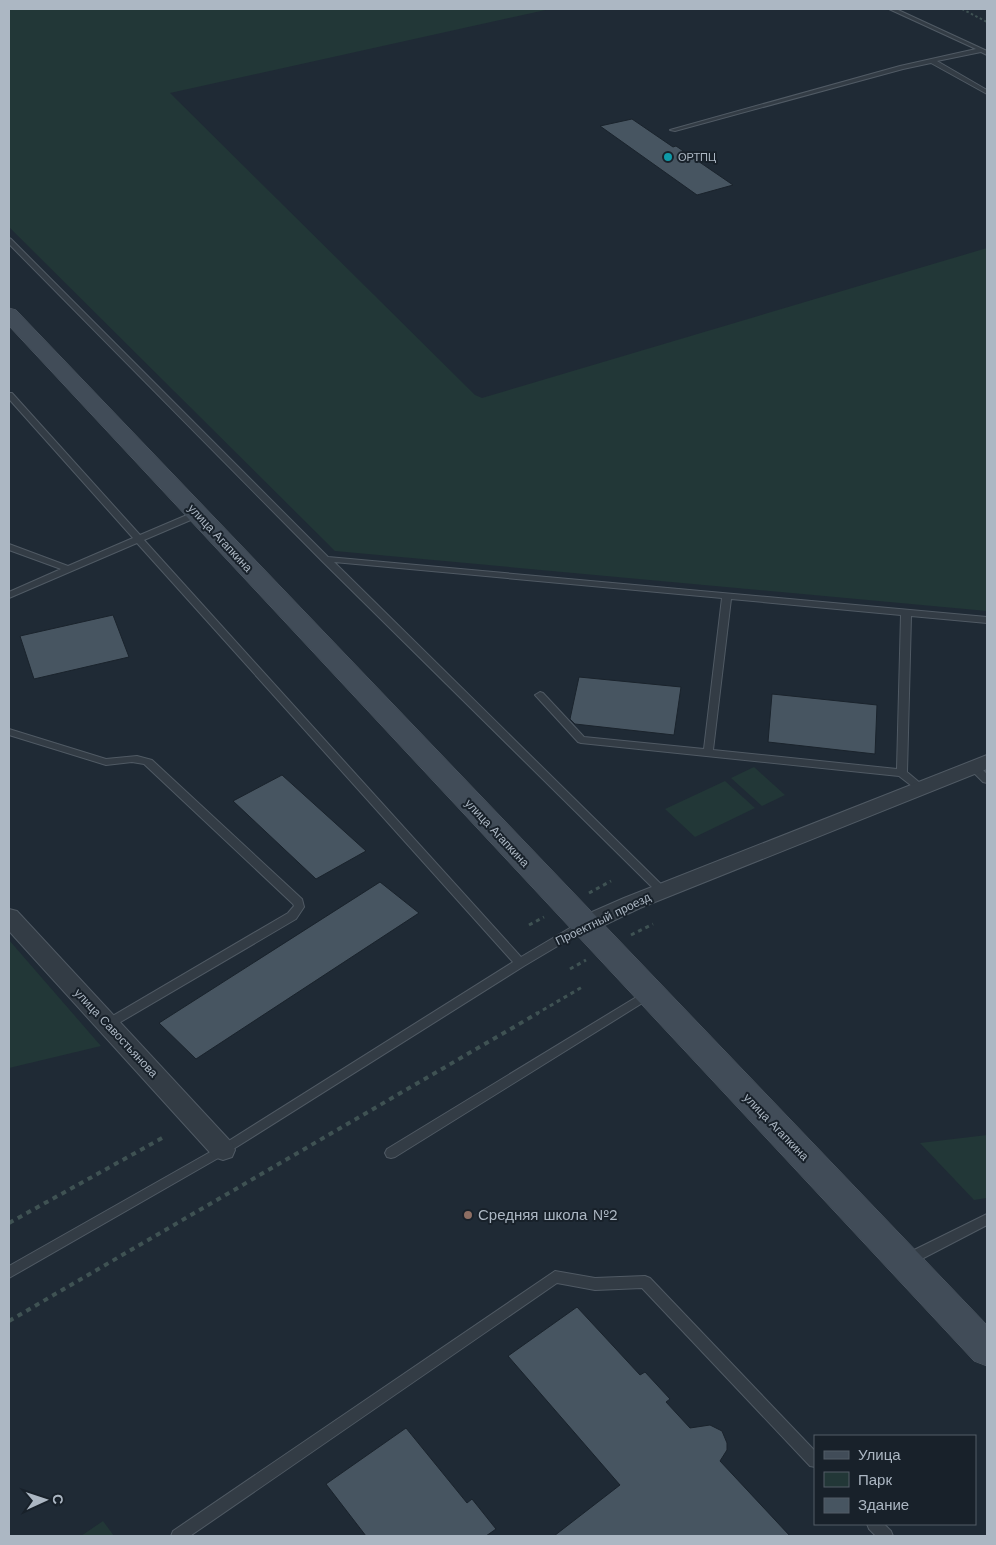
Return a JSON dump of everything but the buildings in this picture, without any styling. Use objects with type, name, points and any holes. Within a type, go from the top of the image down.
[{"type":"main road","name":"улица Агапкина","points":[[9,314],[987,1350]]},
{"type":"street","name":"Проектный проезд","points":[[584,925],[662,891],[921,788],[983,770]]},
{"type":"street","name":"улица Савостьянова","points":[[9,917],[223,1150]]},
{"type":"lane","points":[[892,9],[985,51]]},
{"type":"lane","points":[[673,130],[931,60],[985,51]]},
{"type":"lane","points":[[931,60],[987,92]]},
{"type":"lane","points":[[9,240],[325,559],[662,891]]},
{"type":"lane","points":[[9,395],[520,963]]},
{"type":"lane","points":[[9,595],[197,514]]},
{"type":"lane","points":[[9,547],[68,569]]},
{"type":"lane","points":[[325,559],[727,598],[987,620]]},
{"type":"lane","points":[[708,754],[727,598]]},
{"type":"lane","points":[[902,773],[906,614]]},
{"type":"lane","points":[[540,695],[581,740],[902,773],[921,788]]},
{"type":"lane","points":[[9,732],[106,762],[115,763],[137,758],[148,762],[298,902],[299,907],[292,916],[108,1024]]},
{"type":"lane","name":"Проектный проезд","points":[[9,1272],[223,1150],[520,963],[584,925]]},
{"type":"lane","points":[[391,1153],[649,993]]},
{"type":"lane","points":[[904,1261],[987,1219]]},
{"type":"lane","points":[[178,1536],[555,1277],[595,1284],[645,1282],[814,1460]]},
{"type":"lane","points":[[875,1525],[886,1536]]},
{"type":"path","points":[[962,9],[987,22]]},
{"type":"path","points":[[9,1320],[584,986]]},
{"type":"path","points":[[9,1223],[164,1137]]},
{"type":"green space","points":[[9,9],[550,9],[170,93],[475,395],[482,398],[987,248],[987,611],[335,551],[9,227]]},
{"type":"green space","points":[[754,767],[785,795],[762,806],[731,778]]},
{"type":"green space","points":[[725,781],[755,808],[695,837],[665,809]]},
{"type":"green space","points":[[9,940],[101,1046],[9,1068]]},
{"type":"green space","points":[[987,1135],[987,1198],[974,1200],[920,1143]]},
{"type":"green space","points":[[103,1521],[114,1536],[81,1536]]},
{"type":"place","name":"ОРТПЦ","points":[[668,157]]},
{"type":"place","name":"Средняя школа №2","points":[[468,1215]]}]
